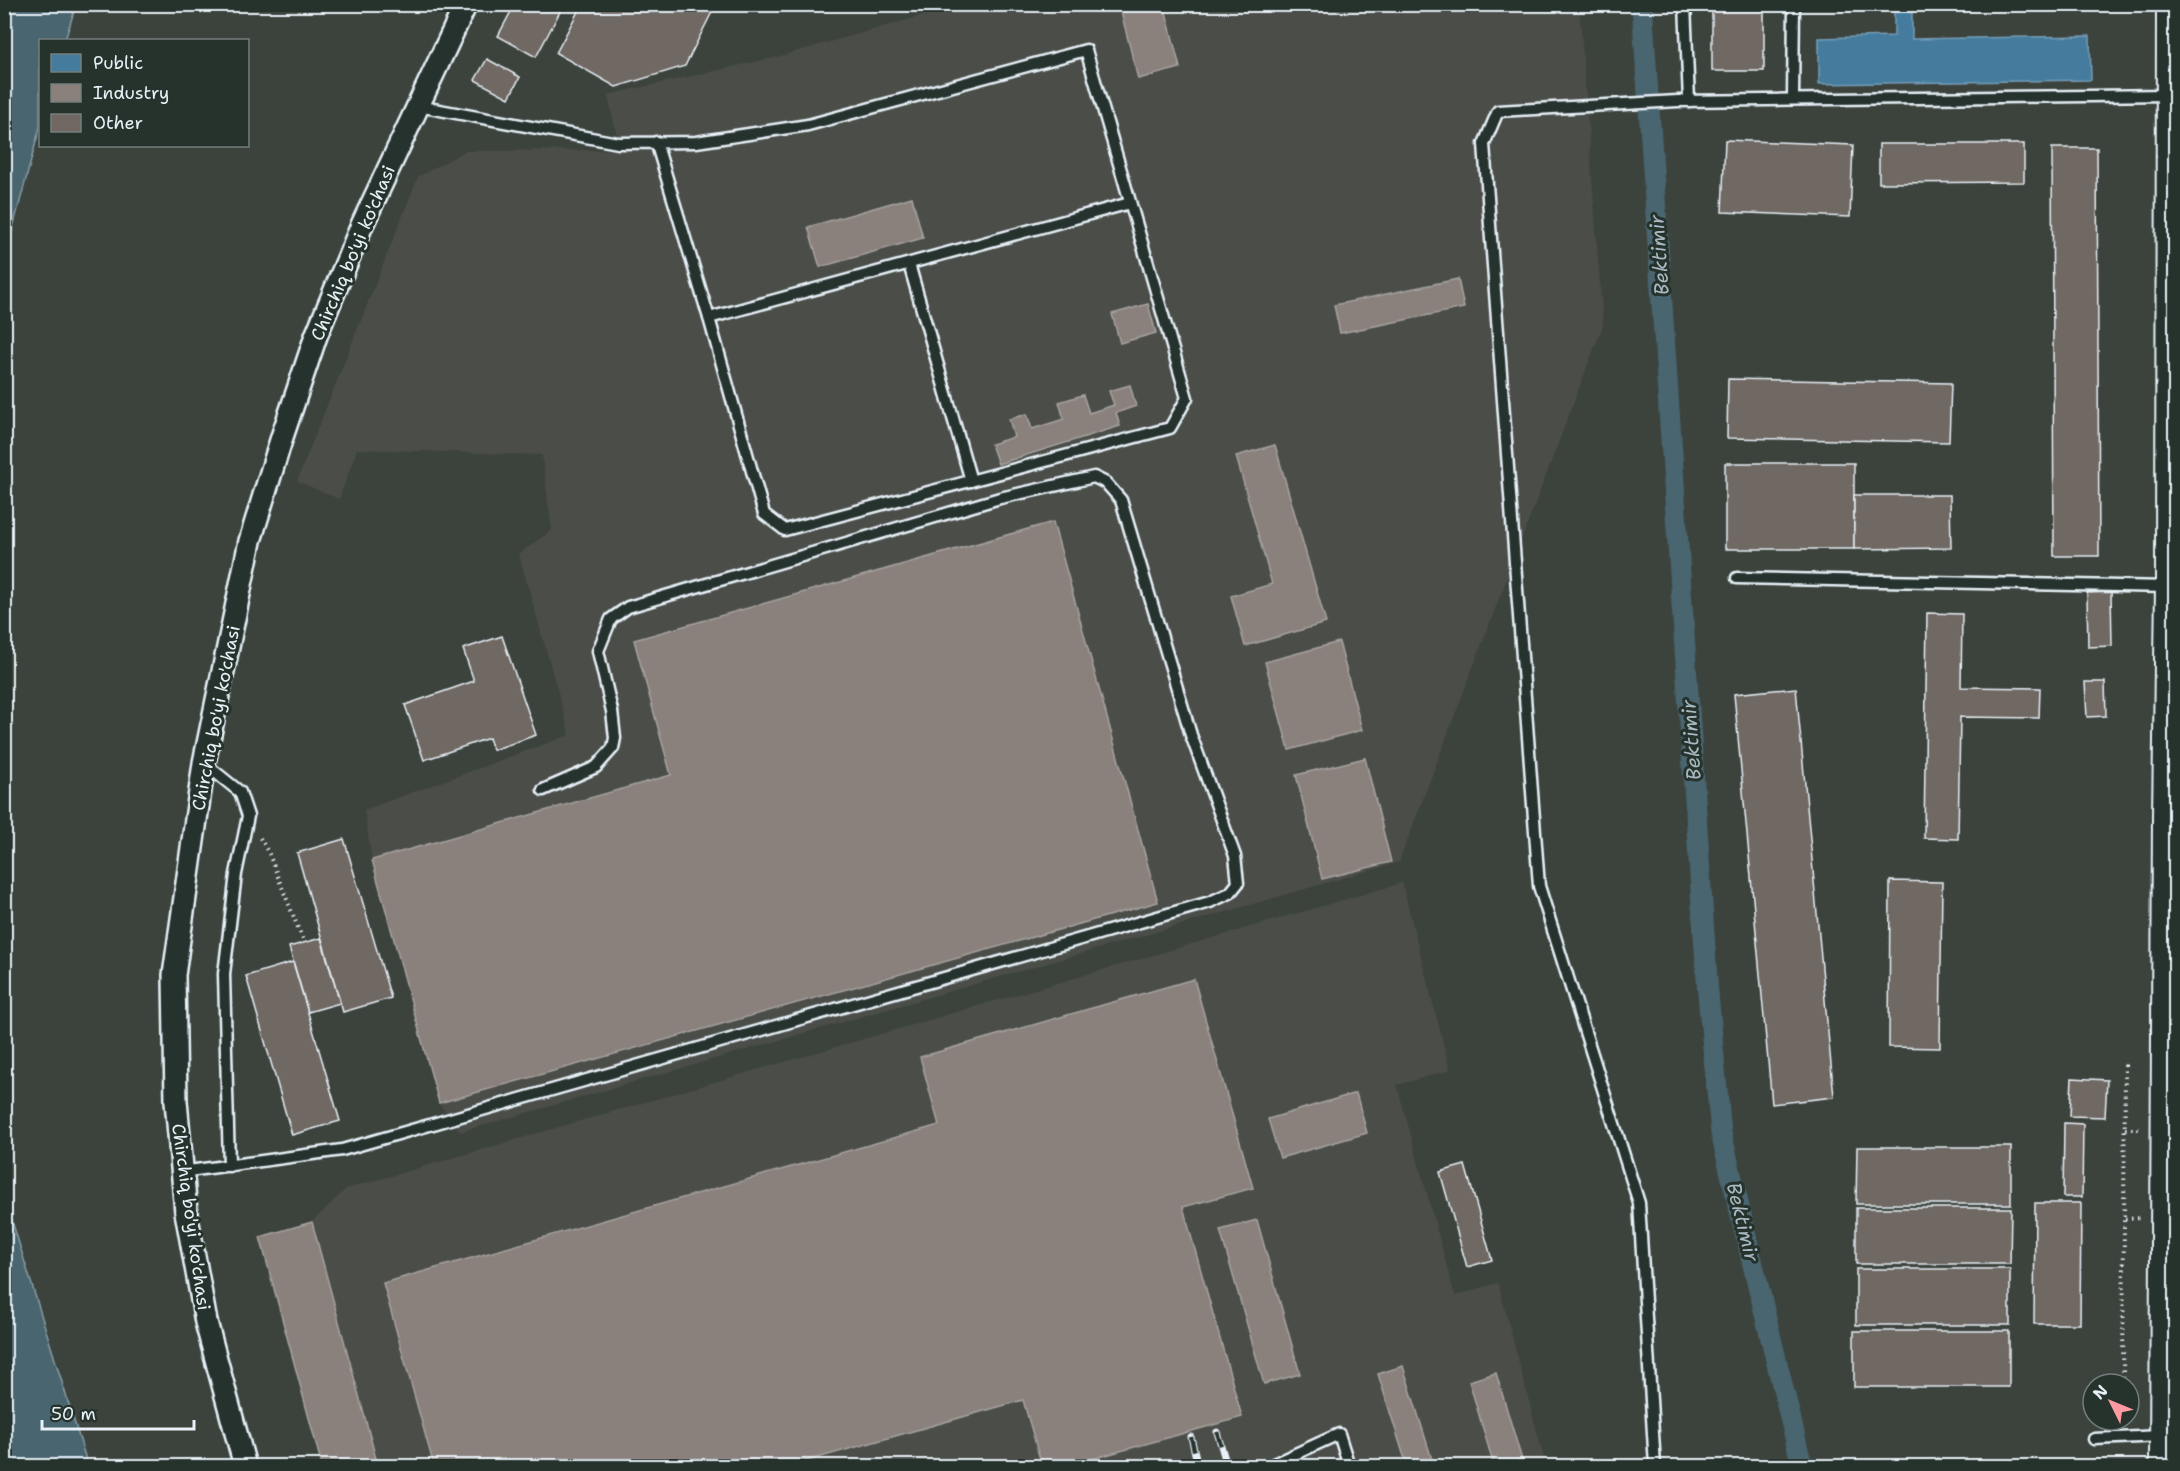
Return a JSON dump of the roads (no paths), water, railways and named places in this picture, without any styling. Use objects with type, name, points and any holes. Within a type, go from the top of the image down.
[{"type":"main road","points":[[2165,1467],[2172,817],[2172,4]]},
{"type":"street","name":"Chirchiq bo'yi ko'chasi","points":[[245,1467],[206,1322],[181,1172],[176,1101],[174,975],[204,763],[250,541],[316,336],[362,225],[466,4]]},
{"type":"lane","points":[[1684,101],[1685,4]]},
{"type":"lane","points":[[1793,99],[1794,4]]},
{"type":"lane","points":[[418,106],[618,143],[656,142],[696,142],[808,125],[1086,50],[1187,398],[1170,428],[785,530],[764,514],[709,318],[656,142]]},
{"type":"lane","points":[[1655,1467],[1639,1203],[1539,886],[1484,144],[1498,111],[1684,101],[1793,99],[2173,82]]},
{"type":"lane","points":[[709,318],[1130,203]]},
{"type":"lane","points":[[909,264],[971,480]]},
{"type":"lane","points":[[181,1172],[342,1150],[1210,902],[1230,893],[1238,883],[1235,856],[1191,735],[1121,500],[1106,483],[1094,477],[1000,498],[628,608],[611,619],[598,651],[612,711],[614,748],[596,767],[543,790]]},
{"type":"lane","points":[[1737,578],[2171,587]]},
{"type":"lane","points":[[204,763],[240,792],[248,816],[237,874],[224,974],[229,1166]]},
{"type":"lane","points":[[1269,1467],[1339,1434],[1349,1467]]},
{"type":"lane","points":[[2094,1439],[2165,1435]]},
{"type":"water","points":[[5,4],[76,5],[65,39],[39,39],[39,131],[5,257]]},
{"type":"water","points":[[4,1195],[88,1466],[5,1466]]},
{"type":"waterway","name":"Bektimir","points":[[1642,4],[1708,994],[1721,1133],[1802,1466]]},
{"type":"railway","points":[[1217,1432],[1227,1466]]},
{"type":"railway","points":[[1191,1437],[1198,1466]]}]
